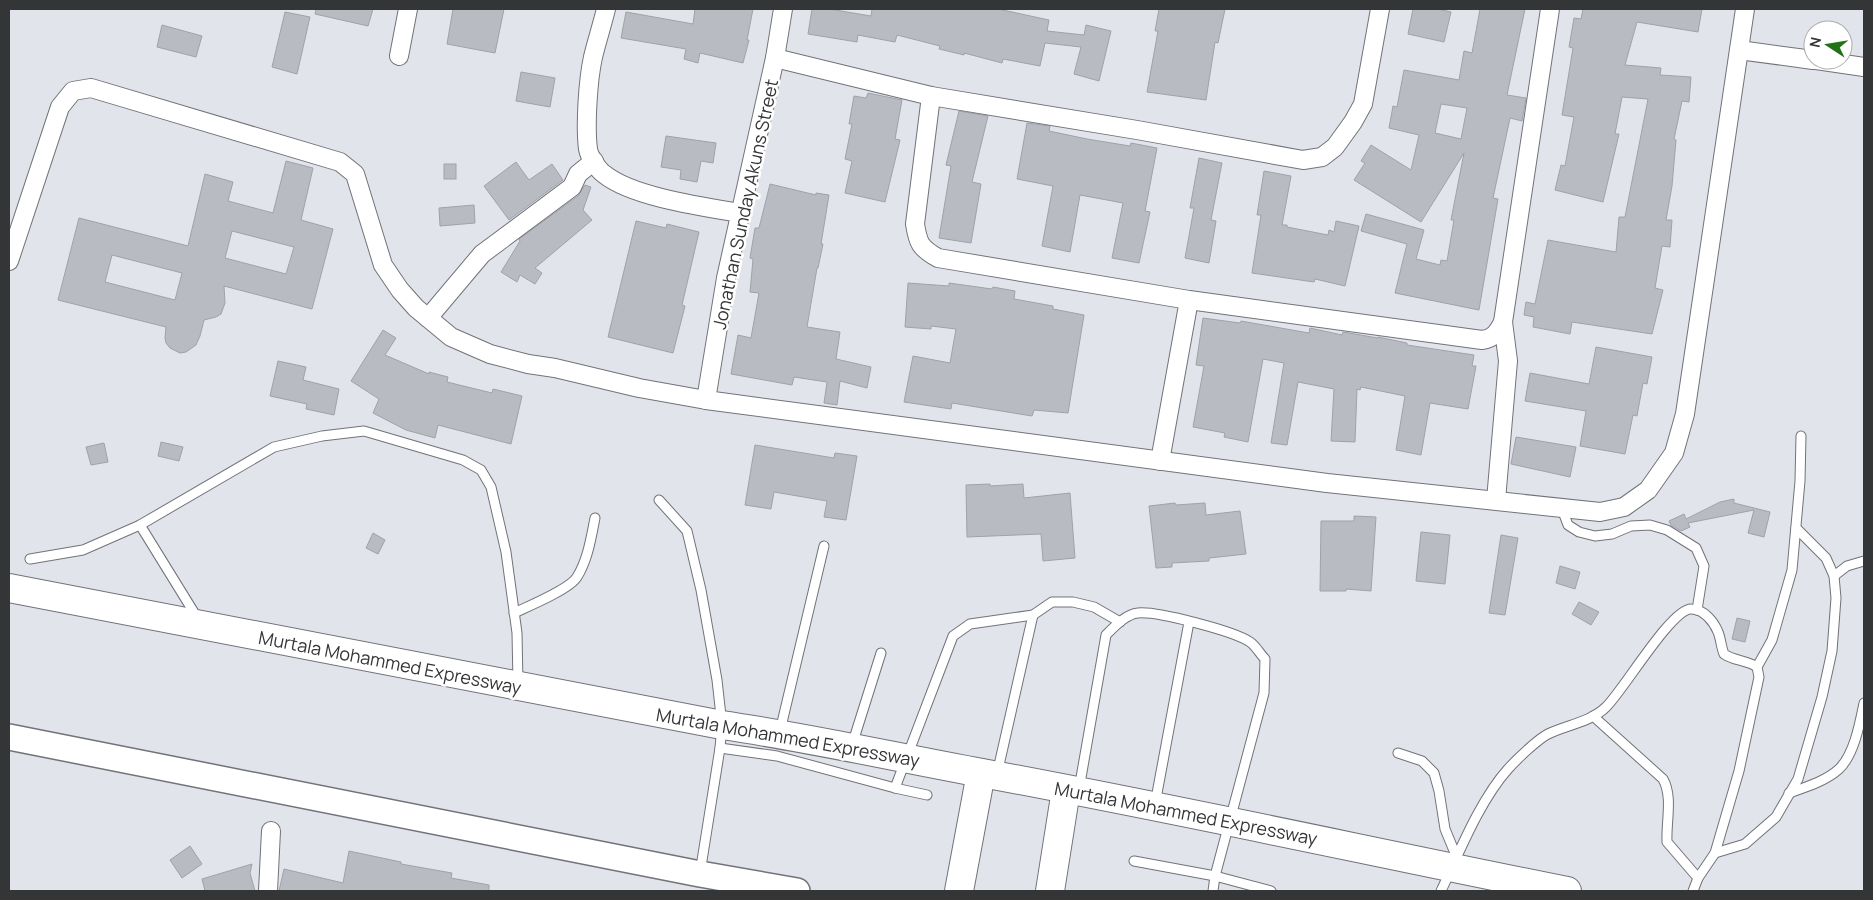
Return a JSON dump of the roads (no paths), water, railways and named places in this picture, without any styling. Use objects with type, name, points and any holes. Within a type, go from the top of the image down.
[{"type":"main road","name":"Murtala Mohammed Expressway","points":[[9,588],[518,687],[721,737],[779,734],[1230,821],[1450,872],[1567,891]]},
{"type":"main road","points":[[12,739],[700,874],[797,891]]},
{"type":"main road","points":[[959,891],[989,774]]},
{"type":"main road","points":[[1050,891],[1073,791]]},
{"type":"street","points":[[399,56],[408,9]]},
{"type":"street","points":[[606,9],[592,59],[587,115],[588,151],[594,161],[603,174],[621,185],[688,204],[740,213]]},
{"type":"street","name":"Jonathan Sunday Akuns Street","points":[[706,400],[726,278],[775,58],[783,9]]},
{"type":"street","points":[[775,58],[931,96],[1138,130],[1303,160],[1322,157],[1334,147],[1353,122],[1363,104],[1380,9]]},
{"type":"street","points":[[1496,500],[1508,361],[1503,322],[1550,9]]},
{"type":"street","points":[[9,262],[60,107],[73,91],[91,88],[340,162],[355,174],[383,265],[400,290],[428,318],[451,337],[490,354],[528,364],[563,369],[639,388],[706,400],[1328,483],[1600,512],[1624,507],[1648,490],[1674,453],[1685,414],[1744,9]]},
{"type":"street","points":[[1739,50],[1803,59]]},
{"type":"street","points":[[931,96],[915,224],[917,238],[924,250],[938,258],[1189,300],[1482,340],[1489,339],[1496,334],[1503,322]]},
{"type":"street","points":[[428,318],[482,254],[572,187],[578,174],[594,161]]},
{"type":"street","points":[[1160,461],[1189,300]]},
{"type":"street","points":[[268,891],[271,831]]},
{"type":"lane","points":[[30,560],[83,550],[140,525],[274,447],[322,436],[364,431],[463,460],[481,470],[491,487],[504,543],[518,652],[518,687]]},
{"type":"lane","points":[[1693,891],[1698,878],[1715,853],[1739,771],[1752,717],[1759,677],[1757,667],[1772,640],[1792,570],[1800,481],[1801,436]]},
{"type":"lane","points":[[659,500],[687,531],[694,554],[717,680],[721,737],[700,874]]},
{"type":"lane","points":[[1562,509],[1568,525],[1579,532],[1595,536],[1612,534],[1631,526],[1650,525],[1666,530],[1696,548],[1704,566],[1697,610]]},
{"type":"lane","points":[[514,613],[548,598],[577,578],[589,549],[594,518]]},
{"type":"lane","points":[[140,525],[202,626]]},
{"type":"lane","points":[[1715,853],[1744,844],[1776,816],[1798,779],[1822,697],[1830,660],[1836,598],[1834,576],[1826,558],[1796,528]]},
{"type":"lane","points":[[779,734],[824,546]]},
{"type":"lane","points":[[1834,576],[1846,566],[1864,561]]},
{"type":"lane","points":[[895,788],[952,636],[970,624],[1033,616],[1052,602],[1073,602],[1094,607],[1120,622]]},
{"type":"lane","points":[[1450,872],[1485,801],[1507,770],[1545,735],[1593,716],[1606,707],[1682,611],[1697,610],[1709,617],[1719,634],[1724,654],[1729,658],[1751,663],[1757,667]]},
{"type":"lane","points":[[1073,791],[1106,635],[1120,622],[1136,613],[1189,622],[1233,634],[1251,642],[1265,659],[1264,693],[1215,876],[1213,891]]},
{"type":"lane","points":[[989,774],[1033,616]]},
{"type":"lane","points":[[1154,806],[1189,622]]},
{"type":"lane","points":[[851,748],[881,653]]},
{"type":"lane","points":[[1789,794],[1820,782],[1840,769],[1853,748],[1864,703]]},
{"type":"lane","points":[[1593,716],[1663,779],[1667,786],[1668,795],[1667,842],[1698,878]]},
{"type":"lane","points":[[721,737],[777,756],[927,795]]},
{"type":"lane","points":[[1398,753],[1422,761],[1434,772],[1439,790],[1450,872]]},
{"type":"lane","points":[[1134,861],[1215,876],[1271,891]]}]
